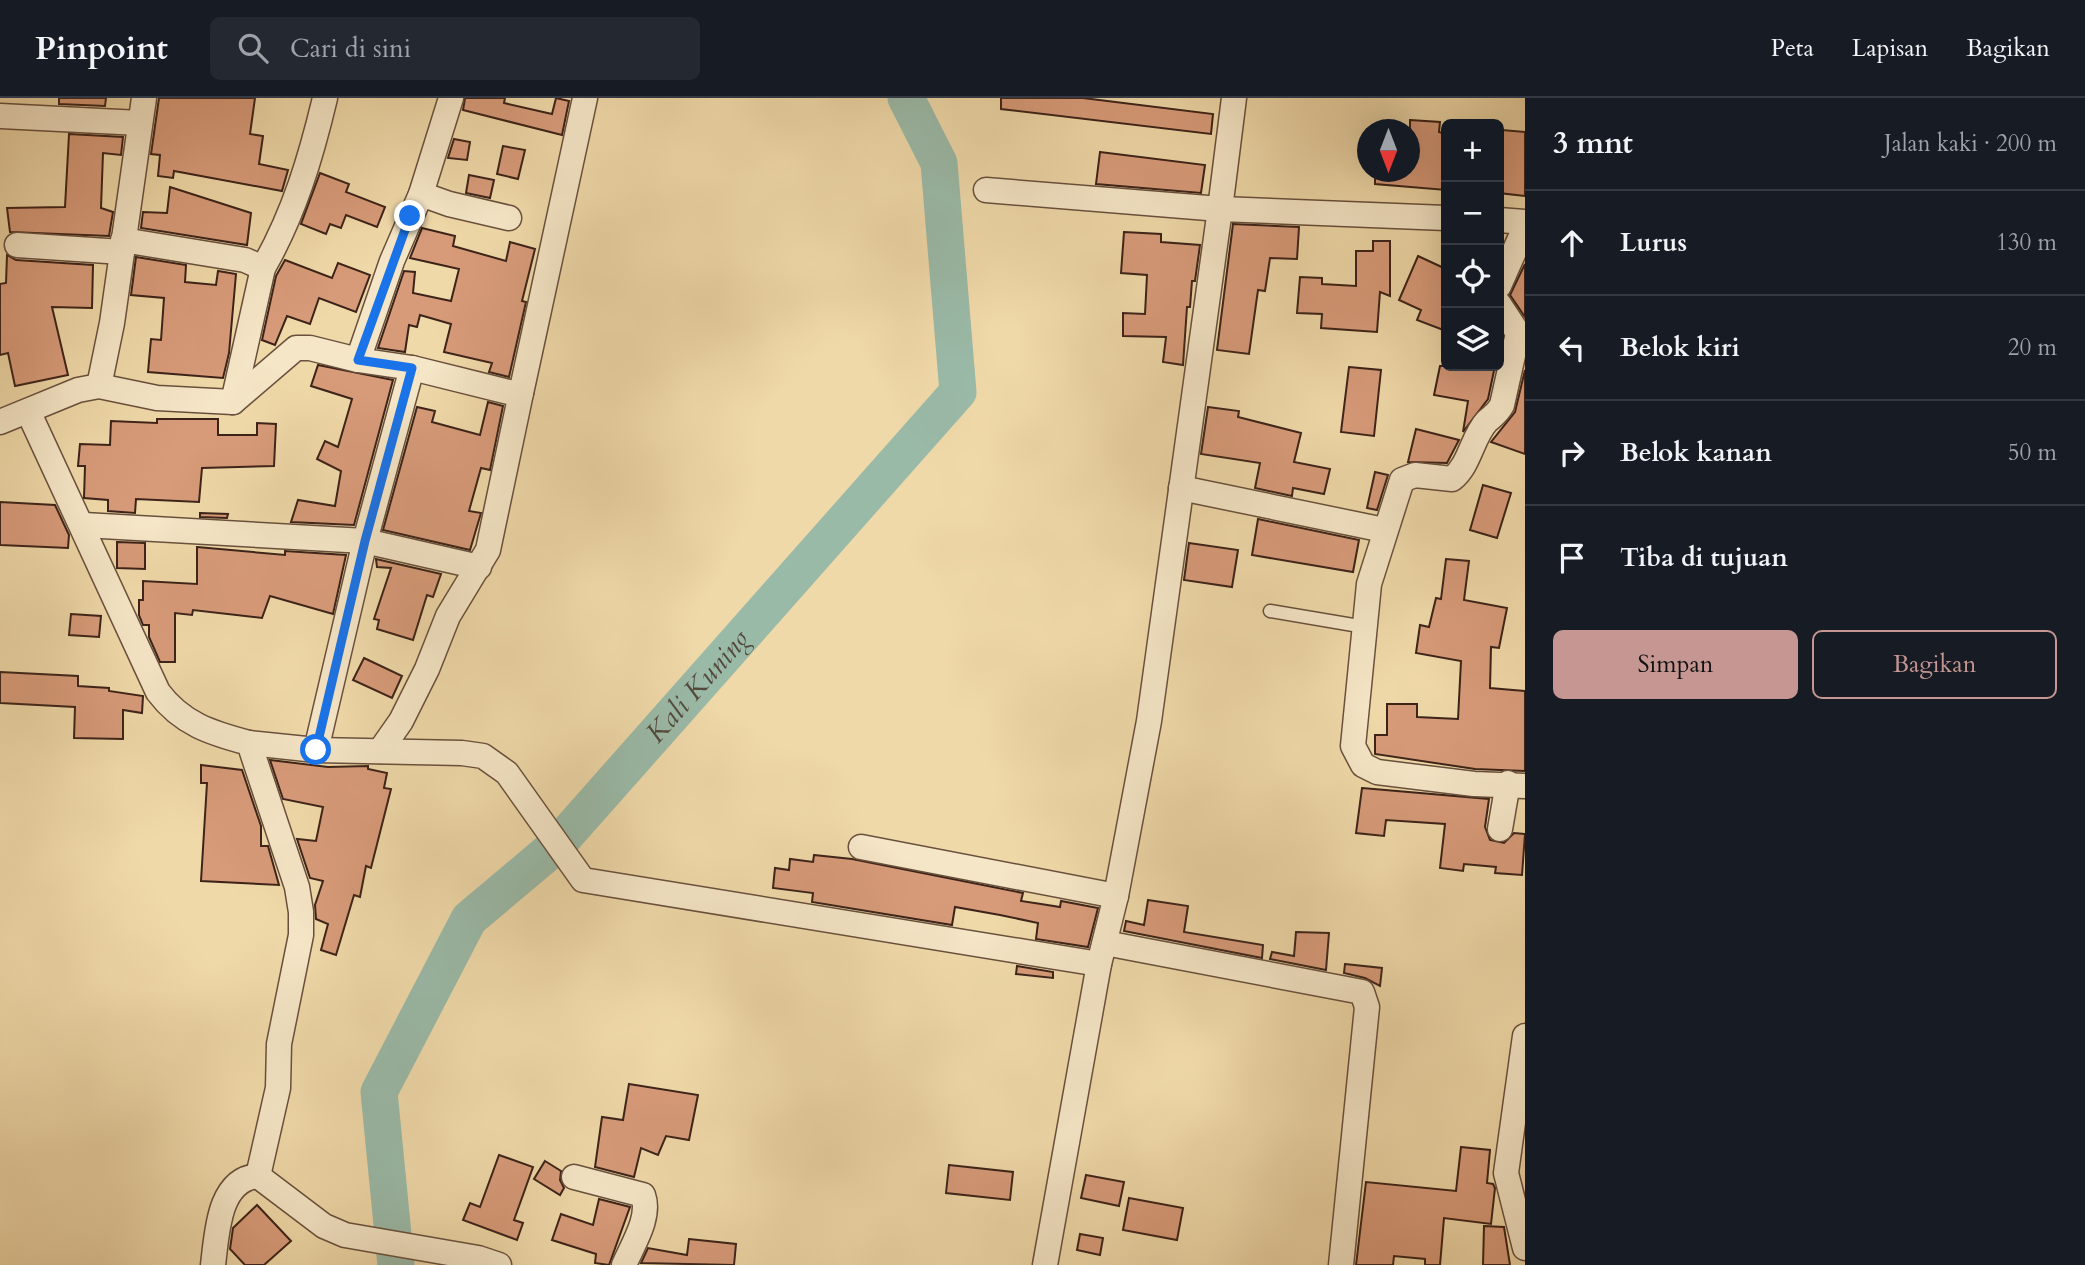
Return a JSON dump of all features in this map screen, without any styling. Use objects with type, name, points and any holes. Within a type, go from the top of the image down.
[{"type":"street","points":[[99,386],[144,98]]},
{"type":"street","points":[[233,402],[262,268],[286,222],[309,165],[325,98]]},
{"type":"street","points":[[358,360],[392,261],[422,194],[452,98]]},
{"type":"street","points":[[380,751],[401,721],[427,669],[448,616],[488,550],[585,98]]},
{"type":"street","points":[[1045,1265],[1102,953],[1116,896],[1149,720],[1234,98]]},
{"type":"street","points":[[0,116],[140,123]]},
{"type":"street","points":[[986,190],[1220,209],[1441,218]]},
{"type":"street","points":[[422,194],[449,204],[509,218]]},
{"type":"street","points":[[1504,220],[1525,222]]},
{"type":"street","points":[[1504,275],[1525,228]]},
{"type":"street","points":[[17,246],[122,246],[244,260],[262,268]]},
{"type":"street","points":[[1500,829],[1517,785],[1474,784],[1377,772],[1363,765],[1353,746],[1369,584],[1384,530],[1402,480],[1415,475],[1452,479],[1459,474],[1488,420],[1497,415],[1522,335],[1502,308]]},
{"type":"street","points":[[0,422],[78,390],[99,386],[157,398],[233,402],[296,348],[310,348],[358,360],[412,368],[521,393]]},
{"type":"street","points":[[316,750],[365,541],[412,368]]},
{"type":"street","points":[[28,411],[84,525],[158,692],[169,706],[195,726],[249,743],[316,750],[462,752],[483,756],[508,773],[583,880],[1362,992],[1367,1007],[1341,1265]]},
{"type":"street","points":[[1181,488],[1384,530]]},
{"type":"street","points":[[84,525],[365,541],[479,567]]},
{"type":"street","points":[[249,743],[297,887],[301,912],[301,935],[278,1044],[278,1088],[258,1176]]},
{"type":"street","points":[[861,846],[1116,896]]},
{"type":"street","points":[[1525,1036],[1506,1173],[1525,1248]]},
{"type":"street","points":[[213,1265],[221,1210],[235,1185],[245,1177],[258,1176],[324,1226],[345,1235],[478,1258],[499,1265]]},
{"type":"street","points":[[574,1177],[643,1195],[647,1205],[645,1214],[624,1265]]},
{"type":"lane","points":[[1269,611],[1365,626]]},
{"type":"building","points":[[59,98],[106,98],[105,106],[59,104]]},
{"type":"building","points":[[159,98],[255,98],[250,134],[263,136],[259,164],[288,170],[282,191],[174,171],[173,178],[158,176],[160,155],[151,154]]},
{"type":"building","points":[[465,98],[505,98],[504,103],[552,114],[556,98],[569,101],[562,135],[463,110]]},
{"type":"building","points":[[1001,98],[1083,98],[1213,114],[1211,134],[1001,109]]},
{"type":"building","points":[[1420,121],[1440,122],[1441,190],[1375,184],[1420,182]]},
{"type":"building","points":[[1504,130],[1525,132],[1525,196],[1504,194]]},
{"type":"building","points":[[69,134],[123,137],[121,155],[103,153],[101,208],[113,212],[109,236],[10,232],[7,208],[65,207]]},
{"type":"building","points":[[454,139],[470,142],[467,160],[448,158]]},
{"type":"building","points":[[503,146],[525,150],[518,179],[497,174]]},
{"type":"building","points":[[1100,152],[1205,165],[1201,193],[1096,184]]},
{"type":"building","points":[[320,173],[349,184],[346,192],[385,207],[377,227],[346,215],[341,228],[330,224],[326,234],[301,224]]},
{"type":"building","points":[[469,175],[494,180],[490,198],[466,193]]},
{"type":"building","points":[[170,187],[251,213],[247,245],[141,228],[143,212],[167,213]]},
{"type":"building","points":[[1233,224],[1299,227],[1297,259],[1270,258],[1265,291],[1258,290],[1249,354],[1217,350]]},
{"type":"building","points":[[422,228],[455,236],[453,246],[506,261],[510,242],[535,249],[522,301],[526,302],[509,377],[489,372],[492,363],[444,352],[451,324],[420,315],[417,327],[409,325],[405,352],[378,348],[404,271],[415,272],[413,293],[451,301],[459,269],[410,258]]},
{"type":"building","points":[[1124,232],[1161,234],[1161,242],[1200,245],[1195,281],[1192,281],[1190,307],[1187,307],[1183,365],[1163,362],[1166,337],[1123,336],[1123,313],[1145,314],[1147,275],[1121,273]]},
{"type":"building","points":[[1373,241],[1390,241],[1390,296],[1380,292],[1377,332],[1321,328],[1322,314],[1297,313],[1300,277],[1322,278],[1322,284],[1356,286],[1356,251],[1373,251]]},
{"type":"building","points":[[7,255],[16,260],[93,265],[92,308],[52,307],[68,375],[15,386],[8,353],[0,355],[0,284],[6,283]]},
{"type":"building","points":[[1418,256],[1441,267],[1441,329],[1417,320],[1421,310],[1399,300]]},
{"type":"building","points":[[136,257],[186,265],[185,282],[216,285],[218,271],[236,274],[229,353],[223,378],[148,372],[151,339],[161,340],[164,298],[131,295]]},
{"type":"building","points":[[285,260],[332,278],[338,263],[370,275],[356,312],[319,298],[310,324],[287,316],[275,345],[262,340],[276,276]]},
{"type":"building","points":[[1525,264],[1525,317],[1510,295]]},
{"type":"building","points":[[318,365],[393,380],[354,525],[291,522],[298,500],[335,506],[341,471],[317,459],[325,441],[338,447],[352,399],[311,386]]},
{"type":"building","points":[[1440,366],[1441,371],[1494,371],[1488,399],[1463,432],[1468,401],[1434,395]]},
{"type":"building","points":[[1349,367],[1381,370],[1374,436],[1341,432]]},
{"type":"building","points":[[1525,370],[1525,454],[1491,442],[1515,412]]},
{"type":"building","points":[[488,402],[503,406],[490,470],[481,468],[469,511],[481,513],[470,550],[383,530],[417,407],[435,411],[432,422],[480,435]]},
{"type":"building","points":[[1208,407],[1239,411],[1238,417],[1301,433],[1294,462],[1330,469],[1324,494],[1293,488],[1292,496],[1255,488],[1260,463],[1201,454]]},
{"type":"building","points":[[157,419],[218,419],[218,435],[257,435],[257,423],[276,424],[274,466],[202,468],[199,502],[136,499],[135,513],[108,511],[108,500],[84,498],[85,466],[78,466],[80,444],[110,445],[111,421],[157,423]]},
{"type":"building","points":[[1416,429],[1459,440],[1447,463],[1408,462]]},
{"type":"building","points":[[1375,472],[1388,475],[1377,510],[1367,508]]},
{"type":"building","points":[[1483,485],[1511,493],[1497,538],[1470,530]]},
{"type":"building","points":[[0,502],[55,505],[69,535],[68,548],[0,545]]},
{"type":"building","points":[[200,513],[228,514],[227,518],[200,517]]},
{"type":"building","points":[[1258,519],[1359,540],[1353,572],[1252,555]]},
{"type":"building","points":[[117,542],[145,543],[145,569],[117,568]]},
{"type":"building","points":[[1189,543],[1238,550],[1232,587],[1184,580]]},
{"type":"building","points":[[197,547],[285,555],[285,551],[346,555],[333,614],[270,596],[262,618],[193,610],[192,615],[175,613],[175,662],[160,662],[149,637],[149,625],[143,625],[139,615],[139,600],[143,600],[143,581],[197,584]]},
{"type":"building","points":[[376,559],[441,574],[433,597],[427,595],[413,640],[377,629],[379,620],[374,619],[391,568],[377,567]]},
{"type":"building","points":[[1446,559],[1469,561],[1464,600],[1507,608],[1499,648],[1491,647],[1490,688],[1525,691],[1525,771],[1475,769],[1375,754],[1375,735],[1387,735],[1387,704],[1417,704],[1417,717],[1458,719],[1461,661],[1416,653],[1420,625],[1429,627],[1436,598],[1441,599]]},
{"type":"building","points":[[71,614],[101,616],[99,637],[69,635]]},
{"type":"building","points":[[364,658],[402,676],[392,698],[353,680]]},
{"type":"building","points":[[0,672],[78,676],[78,686],[109,688],[109,691],[143,696],[142,713],[123,710],[123,739],[74,738],[75,707],[0,703]]},
{"type":"building","points":[[270,760],[328,767],[368,766],[368,769],[387,773],[384,788],[391,789],[371,868],[366,866],[360,897],[354,895],[336,955],[321,950],[328,924],[316,919],[315,905],[323,881],[310,878],[297,839],[316,841],[323,807],[283,799]]},
{"type":"building","points":[[201,765],[242,770],[261,826],[261,846],[268,846],[279,885],[201,881],[207,783],[201,783]]},
{"type":"building","points":[[1362,788],[1489,799],[1485,827],[1490,840],[1504,843],[1514,833],[1525,834],[1522,875],[1495,873],[1496,867],[1464,864],[1463,871],[1440,868],[1445,824],[1386,820],[1384,836],[1356,833]]},
{"type":"building","points":[[814,855],[852,859],[1023,893],[1021,901],[1060,907],[1061,901],[1098,908],[1088,947],[1036,939],[1038,923],[1000,915],[955,907],[952,925],[812,902],[813,893],[773,888],[775,868],[789,870],[790,859],[813,862]]},
{"type":"building","points":[[1148,900],[1188,906],[1184,932],[1263,945],[1262,958],[1124,931],[1126,921],[1144,925]]},
{"type":"building","points":[[1296,932],[1329,933],[1326,970],[1270,959],[1272,952],[1294,956]]},
{"type":"building","points":[[1345,964],[1382,968],[1380,986],[1365,978],[1344,973]]},
{"type":"building","points":[[1017,966],[1053,972],[1053,978],[1016,974]]},
{"type":"building","points":[[629,1084],[698,1095],[689,1140],[666,1136],[658,1155],[641,1148],[634,1177],[595,1167],[602,1117],[623,1120]]},
{"type":"building","points":[[1461,1147],[1490,1150],[1487,1183],[1493,1184],[1495,1188],[1491,1224],[1444,1218],[1440,1265],[1425,1265],[1425,1259],[1394,1256],[1393,1265],[1356,1265],[1366,1182],[1456,1191]]},
{"type":"building","points":[[499,1155],[533,1167],[514,1220],[523,1223],[517,1240],[463,1220],[470,1203],[480,1207]]},
{"type":"building","points":[[545,1161],[561,1171],[560,1180],[564,1188],[560,1195],[534,1179]]},
{"type":"building","points":[[949,1165],[1013,1172],[1010,1200],[946,1193]]},
{"type":"building","points":[[1086,1175],[1124,1182],[1119,1206],[1081,1198]]},
{"type":"building","points":[[1129,1198],[1183,1208],[1177,1240],[1123,1230]]},
{"type":"building","points":[[599,1199],[630,1207],[609,1265],[595,1263],[596,1254],[552,1240],[561,1214],[593,1225]]},
{"type":"building","points":[[257,1205],[291,1241],[264,1265],[245,1265],[230,1249],[233,1228]]},
{"type":"building","points":[[1484,1226],[1504,1227],[1510,1265],[1483,1265]]},
{"type":"building","points":[[1080,1234],[1103,1238],[1100,1255],[1077,1250]]},
{"type":"building","points":[[689,1239],[736,1244],[734,1265],[641,1263],[648,1248],[687,1255]]},
{"type":"waterway","name":"Kali Kuning","points":[[396,1265],[379,1092],[469,919],[558,844],[958,392],[939,163],[906,98]]},
{"type":"route","points":[[316,750],[365,541],[412,368],[358,360],[410,216]]}]
